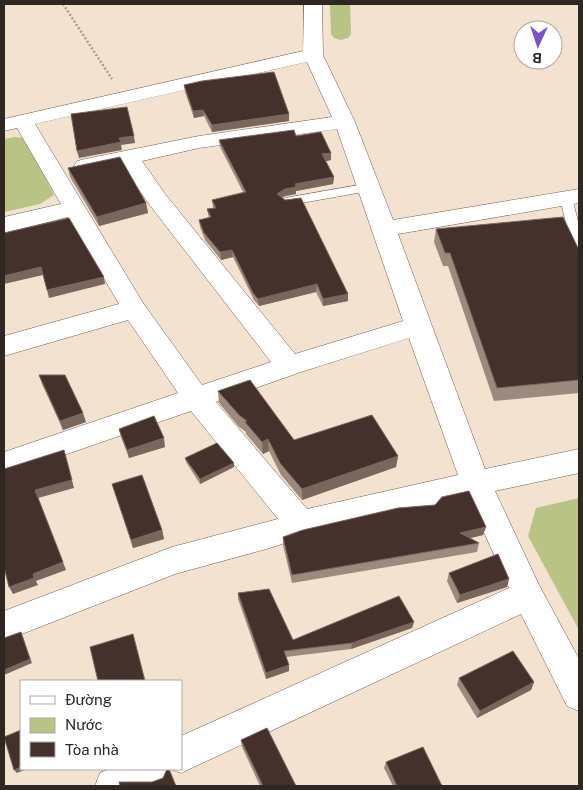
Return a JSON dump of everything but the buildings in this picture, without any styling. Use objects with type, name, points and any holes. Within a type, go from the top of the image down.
[{"type":"street","points":[[313,4],[313,54],[345,122],[370,187],[418,326],[476,483],[528,595],[579,694]]},
{"type":"street","points":[[302,524],[196,398],[134,309],[53,172],[13,123],[313,54]]},
{"type":"street","points":[[53,172],[199,142],[345,122]]},
{"type":"street","points":[[128,157],[157,199],[289,366]]},
{"type":"street","points":[[384,229],[573,197]]},
{"type":"street","points":[[4,225],[74,208]]},
{"type":"street","points":[[4,346],[134,309]]},
{"type":"street","points":[[4,464],[289,366],[418,326]]},
{"type":"street","points":[[4,626],[172,561],[270,535],[302,524],[579,461]]},
{"type":"street","points":[[182,755],[528,595]]},
{"type":"street","points":[[113,786],[149,770]]},
{"type":"lane","points":[[285,202],[370,187]]},
{"type":"lane","points":[[573,197],[579,249]]},
{"type":"path","points":[[63,4],[114,81]]},
{"type":"water","points":[[14,137],[26,138],[54,195],[40,204],[4,212],[4,139]]},
{"type":"water","points":[[579,498],[579,630],[528,536],[536,508]]},
{"type":"waterway","points":[[340,4],[341,34]]}]
